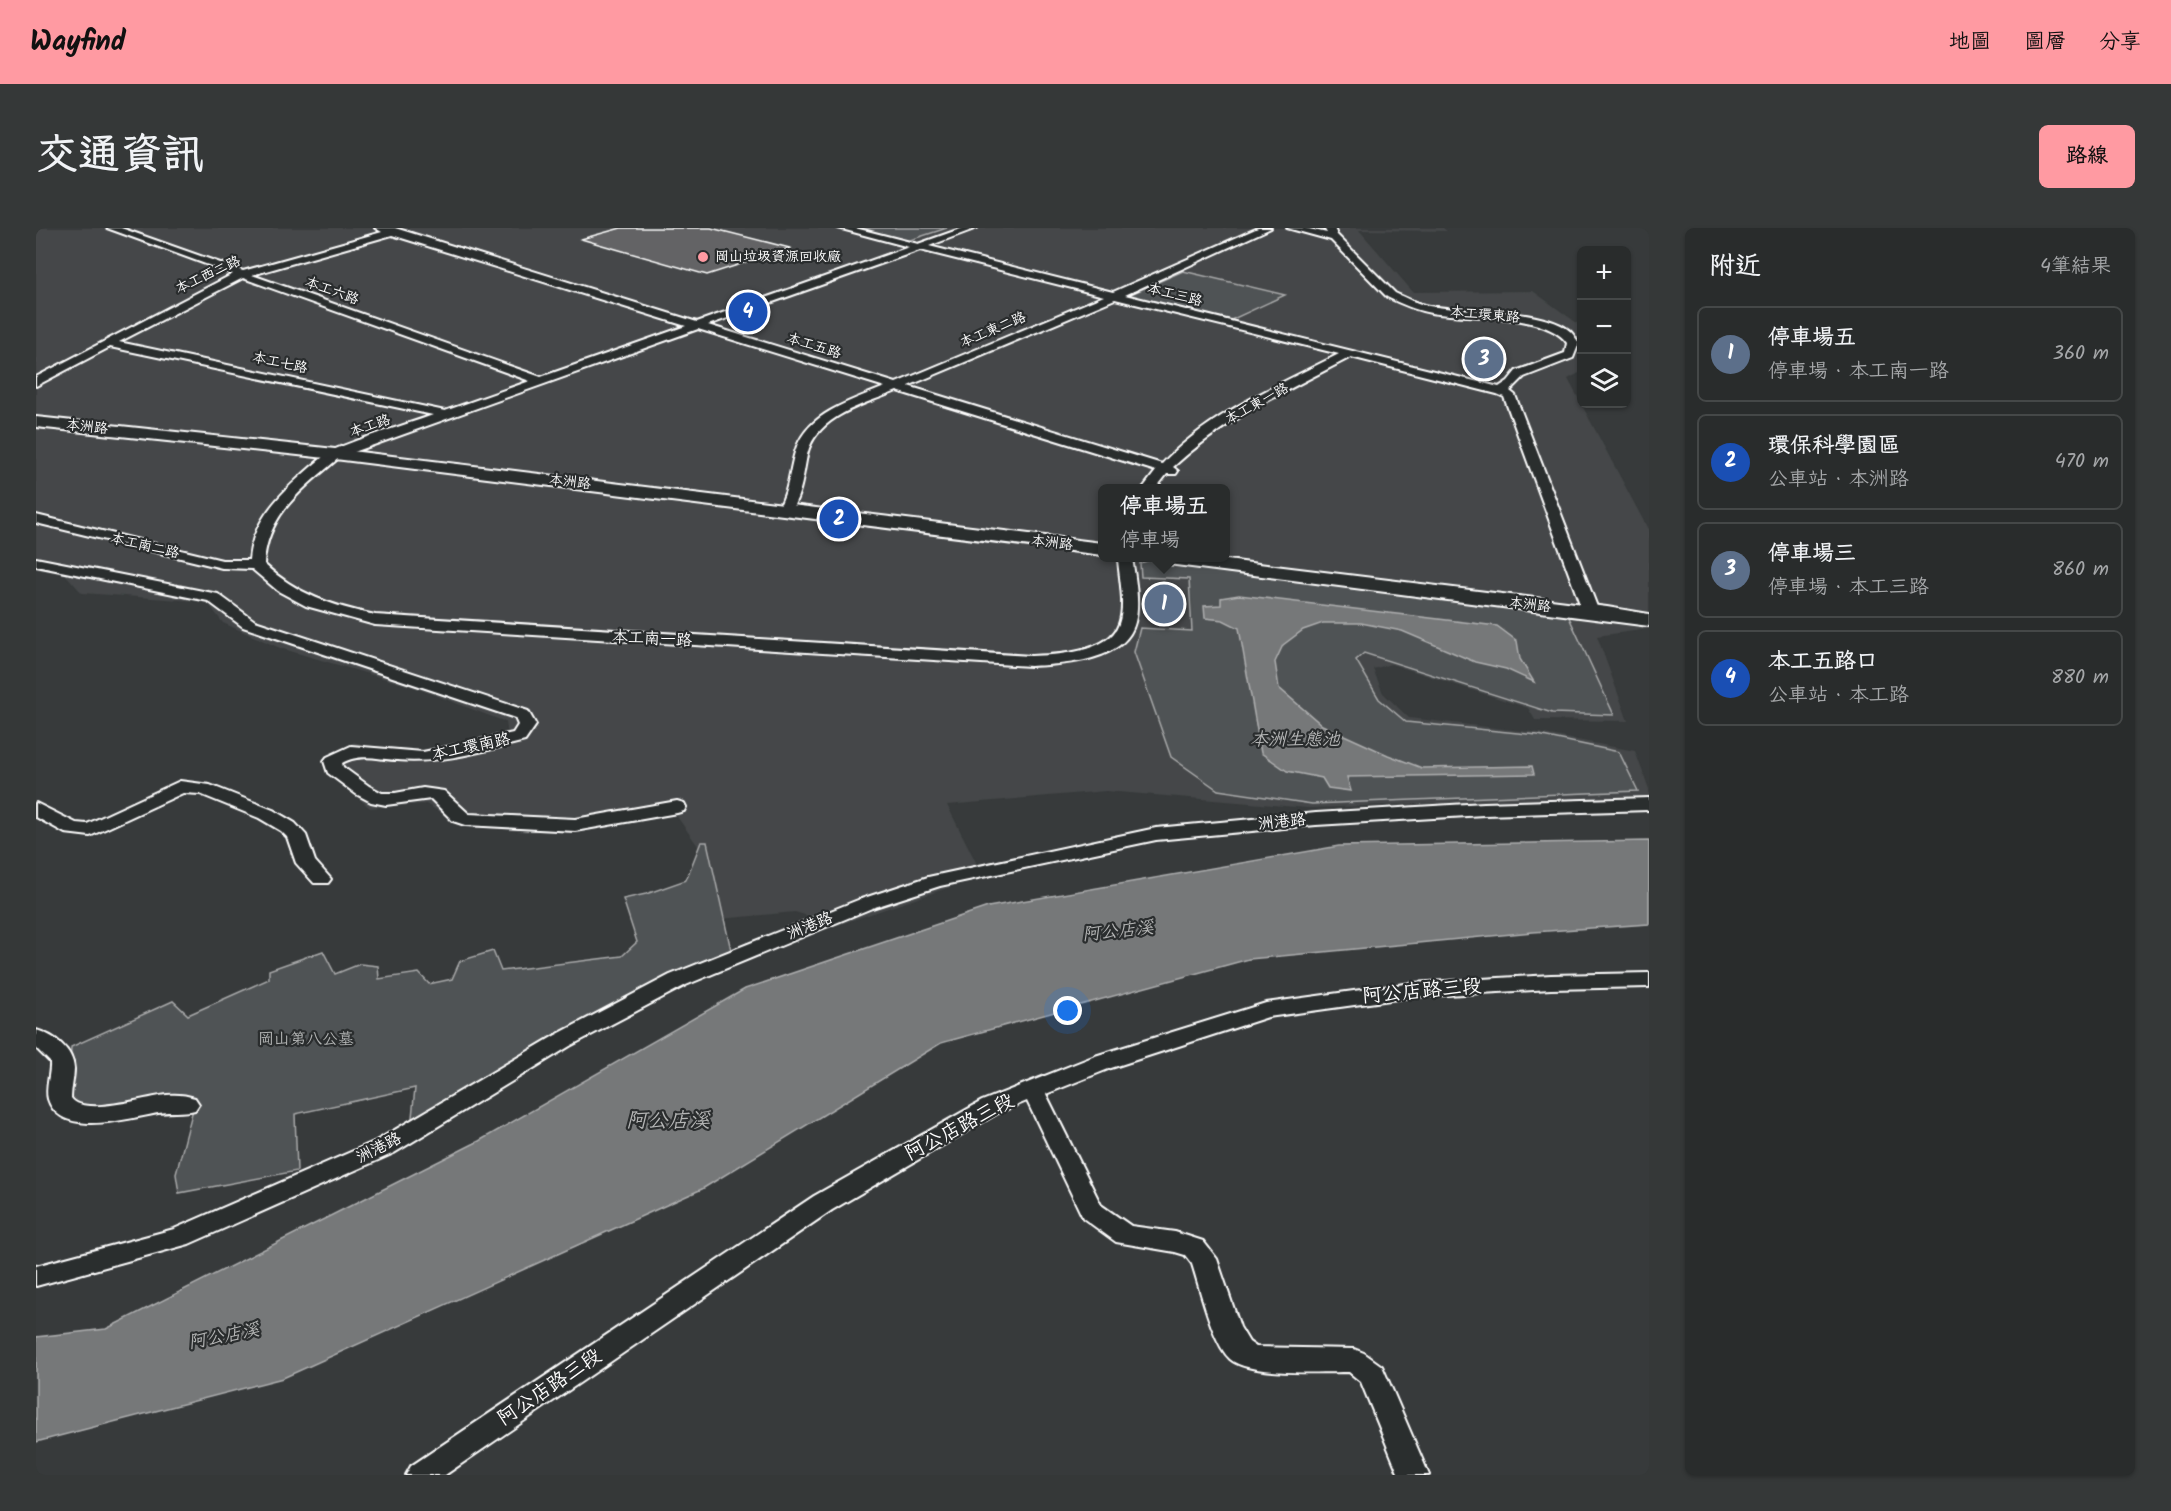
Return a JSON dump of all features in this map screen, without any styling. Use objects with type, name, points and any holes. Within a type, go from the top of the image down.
[{"type":"main road","name":"本洲路","points":[[38,419],[339,451],[1098,543]]},
{"type":"main road","name":"本洲路","points":[[787,506],[1098,548]]},
{"type":"main road","name":"本洲路","points":[[1230,560],[1588,609],[1649,620]]},
{"type":"main road","name":"本洲路","points":[[1201,562],[1588,609]]},
{"type":"street","name":"本工六路","points":[[112,228],[541,378]]},
{"type":"street","name":"本工六路","points":[[123,228],[246,274]]},
{"type":"street","name":"本工五路","points":[[380,228],[398,229],[1168,468]]},
{"type":"street","name":"本工三路","points":[[843,228],[1501,391]]},
{"type":"street","name":"本工路","points":[[339,451],[955,228]]},
{"type":"street","name":"本工路","points":[[913,245],[972,228]]},
{"type":"street","name":"本工東二路","points":[[787,506],[794,495],[805,438],[816,425],[850,406],[1114,295],[1266,228]]},
{"type":"street","points":[[1292,228],[1332,233]]},
{"type":"street","name":"本工西二路","points":[[36,382],[198,295],[246,274],[398,229]]},
{"type":"street","name":"本工環東路","points":[[1332,233],[1391,295],[1400,300],[1431,310],[1491,314],[1538,321],[1566,334],[1572,340],[1573,347],[1569,356],[1525,371],[1501,391]]},
{"type":"street","name":"本工七路","points":[[108,343],[440,413]]},
{"type":"street","name":"本工東一路","points":[[1154,484],[1192,443],[1235,414],[1350,353]]},
{"type":"street","points":[[1501,391],[1499,394],[1588,609]]},
{"type":"street","points":[[256,565],[255,551],[265,523],[288,496],[339,451]]},
{"type":"street","name":"本工東一路","points":[[1160,484],[1168,468]]},
{"type":"street","name":"本工南二路","points":[[36,519],[222,564],[256,565]]},
{"type":"street","name":"本工環南路","points":[[36,562],[213,597],[249,624],[522,715],[527,725],[519,736],[483,746],[423,757],[351,751],[333,761],[334,769],[371,796],[392,800],[434,794],[442,798],[457,816],[465,819],[563,825],[677,807]]},
{"type":"street","name":"本工南一路","points":[[256,565],[284,590],[313,604],[375,620],[1031,661],[1057,660],[1089,653],[1107,646],[1119,637],[1127,624],[1125,562]]},
{"type":"street","points":[[36,809],[72,829],[90,830],[180,787],[202,789],[266,814],[288,827],[296,835],[306,863],[321,879]]},
{"type":"street","name":"洲港路","points":[[36,1276],[180,1238],[386,1147],[562,1041],[678,980],[865,904],[935,881],[1156,834],[1316,819],[1484,809],[1649,804]]},
{"type":"street","name":"阿公店路三段","points":[[421,1475],[823,1203],[990,1107],[1103,1062],[1266,1010],[1412,990],[1551,982],[1649,980]]},
{"type":"street","points":[[36,1038],[58,1052],[63,1062],[59,1099],[64,1107],[75,1114],[90,1116],[166,1103],[187,1104]]},
{"type":"street","points":[[1033,1090],[1092,1211],[1125,1235],[1175,1242],[1194,1248],[1203,1259],[1227,1330],[1239,1350],[1252,1358],[1354,1361],[1372,1374],[1414,1475]]},
{"type":"shaded area","points":[[36,228],[1443,228],[1447,231],[1359,230],[1413,292],[1533,291],[1577,323],[1577,374],[1568,379],[1577,396],[1577,408],[1583,408],[1649,531],[1649,629],[1597,636],[1628,721],[1535,720],[1528,708],[1391,664],[1373,669],[1383,693],[1409,718],[1540,733],[1635,751],[1649,789],[1649,796],[1308,808],[1106,791],[947,805],[983,876],[838,925],[795,912],[720,919],[705,856],[673,811],[572,831],[525,832],[462,825],[426,804],[370,808],[324,769],[335,752],[354,742],[388,752],[439,748],[508,736],[506,722],[413,687],[280,648],[223,623],[207,602],[82,593],[65,574],[36,569]]},
{"type":"green space","points":[[851,228],[947,228],[907,241]]},
{"type":"green space","points":[[1183,271],[1285,295],[1231,320],[1131,297],[1131,294]]},
{"type":"green space","points":[[1177,562],[1567,613],[1614,715],[1552,713],[1364,653],[1356,660],[1379,699],[1406,722],[1538,735],[1619,752],[1638,791],[1312,804],[1218,790],[1171,757],[1134,652],[1140,628],[1192,631],[1189,579],[1141,577],[1140,563]]},
{"type":"green space","name":"岡山第八公墓","points":[[701,842],[707,842],[731,950],[669,978],[411,1127],[415,1088],[295,1114],[297,1171],[179,1193],[176,1174],[196,1098],[92,1112],[69,1101],[71,1047],[173,1001],[188,1015],[269,979],[269,970],[323,951],[335,974],[360,964],[378,966],[379,979],[419,973],[429,984],[452,979],[460,961],[493,951],[501,971],[622,956],[637,942],[623,899],[646,894],[686,880]]},
{"type":"water","name":"本洲生態池","points":[[1239,595],[1497,626],[1517,641],[1520,659],[1534,682],[1506,669],[1475,662],[1402,631],[1361,623],[1323,623],[1303,630],[1283,645],[1275,662],[1279,688],[1322,725],[1422,768],[1532,766],[1534,774],[1347,777],[1351,791],[1328,788],[1322,778],[1287,771],[1261,753],[1239,628],[1223,620],[1205,618],[1204,606],[1221,605],[1221,598]]},
{"type":"water","name":"阿公店溪","points":[[1649,841],[1649,924],[1533,932],[1249,959],[941,1043],[702,1189],[283,1378],[36,1442],[36,1337],[106,1329],[479,1141],[745,989],[988,907],[1339,846]]},
{"type":"building","name":"岡山垃圾資源回收廠","points":[[621,228],[711,228],[790,248],[707,275],[581,239]]},
{"type":"place","name":"岡山垃圾資源回收廠","points":[[703,257]]},
{"type":"place","name":"本工五路口","points":[[748,312]]},
{"type":"place","name":"停車場三","points":[[1484,359]]},
{"type":"place","name":"環保科學園區","points":[[839,519]]},
{"type":"place","name":"停車場五","points":[[1164,604]]}]
